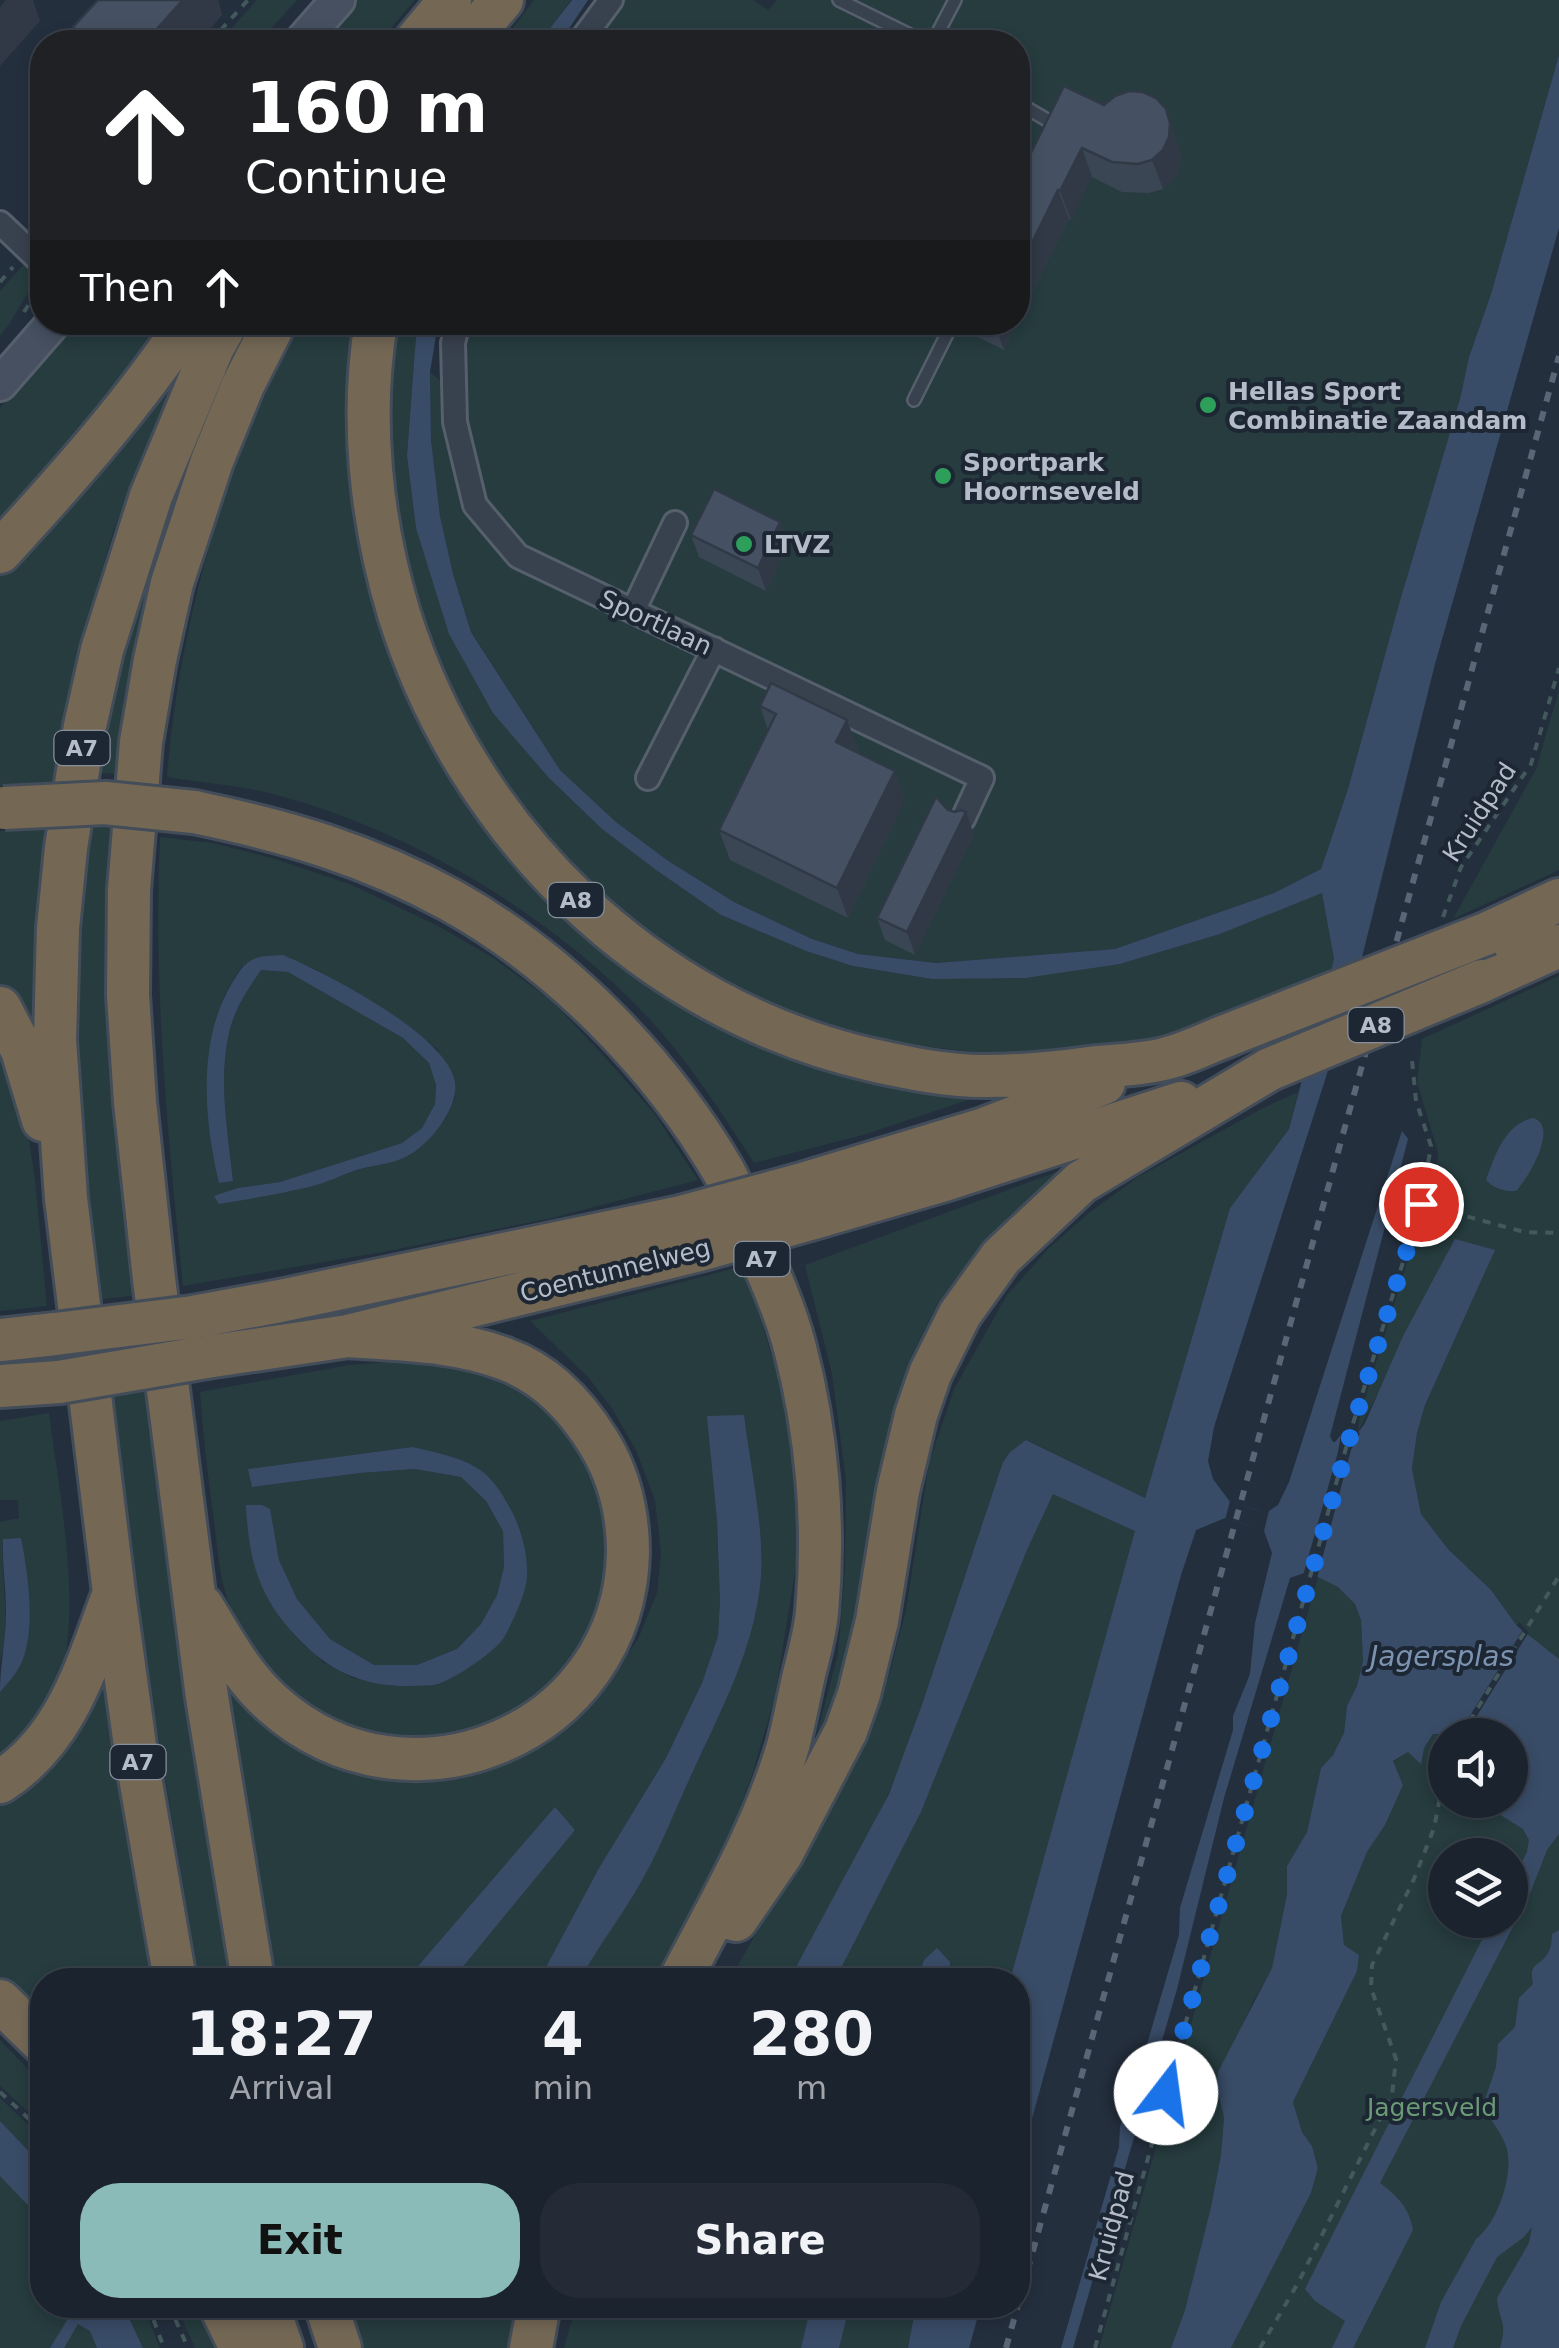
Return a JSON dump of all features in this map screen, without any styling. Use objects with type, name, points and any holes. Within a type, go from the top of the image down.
[{"type":"highway","points":[[449,30],[477,20]]},
{"type":"highway","points":[[0,552],[78,466],[179,335]]},
{"type":"highway","name":"A7","points":[[173,1968],[114,1593],[66,1198],[55,1040],[58,928],[85,726],[102,650],[151,496],[220,335]]},
{"type":"highway","name":"A7","points":[[250,1968],[207,1696],[167,1398],[135,1102],[128,995],[131,853],[141,742],[155,660],[172,583],[212,461],[268,335]]},
{"type":"highway","name":"A8","points":[[374,335],[369,417],[374,502],[387,573],[428,694],[484,792],[559,884],[618,937],[707,996],[781,1033],[848,1054],[936,1072],[982,1076],[1050,1073],[1165,1059],[1488,933],[1559,900]]},
{"type":"highway","name":"A7","points":[[2,808],[105,803],[194,812],[263,826],[344,851],[454,902],[536,959],[614,1028],[672,1094],[724,1173],[768,1272],[795,1346],[815,1453],[820,1532],[817,1614],[788,1745],[767,1806],[686,1968]]},
{"type":"highway","name":"A8","points":[[1209,1100],[1270,1068],[1559,946]]},
{"type":"highway","points":[[0,1008],[16,1034],[28,1068],[66,1198]]},
{"type":"highway","name":"Coentunnelweg","points":[[804,1202],[1165,1059]]},
{"type":"highway","points":[[700,1968],[782,1852],[846,1731],[877,1621],[898,1491],[916,1415],[930,1374],[960,1314],[1001,1257],[1081,1182],[1209,1100]]},
{"type":"highway","name":"Coentunnelweg","points":[[0,1386],[59,1382],[348,1336],[690,1233],[804,1202],[944,1180],[1209,1100]]},
{"type":"highway","name":"Coentunnelweg","points":[[0,1340],[193,1317],[690,1233]]},
{"type":"highway","name":"A8","points":[[194,1593],[245,1674],[273,1704],[328,1741],[370,1756],[438,1760],[498,1742],[550,1711],[597,1658],[624,1593],[628,1540],[624,1506],[613,1470],[584,1420],[554,1388],[507,1359],[450,1345],[348,1336]]},
{"type":"highway","name":"A7","points":[[0,1782],[23,1766],[54,1731],[79,1685],[114,1593]]},
{"type":"highway","points":[[0,2000],[30,2030]]},
{"type":"highway","points":[[226,2318],[241,2348]]},
{"type":"highway","points":[[272,2318],[282,2348]]},
{"type":"highway","points":[[330,2318],[340,2348]]},
{"type":"highway","points":[[531,2348],[537,2318]]},
{"type":"main road","points":[[312,30],[338,0]]},
{"type":"main road","points":[[0,384],[43,335]]},
{"type":"street","points":[[589,30],[611,0]]},
{"type":"street","points":[[0,223],[30,252]]},
{"type":"street","name":"Sportlaan","points":[[455,335],[455,422],[474,505],[518,556],[982,778],[963,818]]},
{"type":"street","points":[[633,611],[675,523]]},
{"type":"street","points":[[648,778],[714,649]]},
{"type":"lane","points":[[839,0],[900,30]]},
{"type":"lane","points":[[939,30],[955,0]]},
{"type":"lane","points":[[1030,110],[1054,124],[1046,138]]},
{"type":"lane","points":[[914,400],[946,335]]},
{"type":"path","points":[[221,30],[248,0]]},
{"type":"path","name":"Kruidpad","points":[[1443,917],[1460,867],[1531,764],[1559,668]]},
{"type":"path","points":[[1412,1060],[1416,1101],[1431,1146],[1421,1204],[1524,1232],[1559,1233]]},
{"type":"path","name":"Kruidpad","points":[[1095,2348],[1352,1430],[1421,1204]]},
{"type":"path","points":[[1472,1718],[1559,1576]]},
{"type":"path","points":[[1260,2348],[1298,2283],[1392,2095],[1396,2060],[1370,1988],[1372,1965],[1414,1879],[1436,1818]]},
{"type":"path","points":[[0,2092],[30,2120]]},
{"type":"path","points":[[153,2318],[164,2348]]},
{"type":"path","points":[[175,2318],[188,2348]]},
{"type":"green space","points":[[257,0],[297,0],[270,30],[230,30]]},
{"type":"green space","points":[[357,0],[415,0],[389,30],[330,30]]},
{"type":"green space","points":[[534,0],[571,0],[548,30],[511,30]]},
{"type":"green space","name":"Sportpark Hoornseveld","points":[[623,0],[753,0],[768,10],[777,0],[1559,0],[1559,55],[1491,294],[1469,357],[1348,789],[1321,869],[1274,893],[1115,949],[936,963],[858,954],[812,939],[734,902],[616,822],[560,770],[471,631],[440,516],[431,440],[430,372],[442,382],[451,459],[466,335],[1030,335],[1030,30],[602,30]]},
{"type":"green space","points":[[26,262],[30,266],[30,290],[0,336],[0,291]]},
{"type":"green space","points":[[64,335],[163,335],[0,532],[0,408]]},
{"type":"green space","points":[[296,335],[363,335],[369,555],[567,910],[971,1099],[866,1134],[754,1163],[688,1065],[642,1011],[561,939],[516,906],[418,849],[316,807],[265,792],[167,777],[182,660],[210,542],[275,374]]},
{"type":"green space","points":[[389,335],[416,335],[407,456],[416,528],[549,778],[602,829],[721,915],[853,966],[932,979],[1120,964],[1220,934],[1322,892],[1334,959],[1331,971],[1215,1019],[1114,1050],[1014,1057],[891,1042],[807,1021],[718,983],[596,895],[519,805],[465,724],[403,574],[381,421]]},
{"type":"green space","points":[[162,383],[170,389],[114,529],[89,615],[53,787],[0,791],[0,568]]},
{"type":"green space","points":[[160,555],[132,669],[117,774],[98,773],[122,647],[150,556]]},
{"type":"green space","points":[[1559,690],[1559,870],[1453,919],[1536,769]]},
{"type":"green space","points":[[88,824],[119,826],[145,1294],[97,1300],[78,1062]]},
{"type":"green space","points":[[47,827],[36,937],[36,1048],[0,995],[0,831]]},
{"type":"green space","points":[[160,837],[213,843],[352,885],[438,926],[492,957],[552,1001],[654,1113],[698,1180],[552,1218],[183,1286],[163,1062]],"holes":[[[242,966],[313,968],[377,1005],[437,1049],[454,1078],[455,1098],[446,1118],[409,1156],[313,1186],[238,1188],[280,1182],[402,1143],[422,1128],[435,1104],[436,1085],[429,1063],[403,1038],[288,972],[260,970],[234,1016],[226,1051],[225,1106],[233,1180],[213,1156],[208,1113],[208,1066],[224,996]]]},
{"type":"green space","name":"Jagersveld","points":[[1559,976],[1559,2348],[1231,2348],[1311,2193],[1318,2168],[1293,2102],[1357,1971],[1344,1945],[1341,1916],[1367,1852],[1385,1825],[1403,1785],[1393,1762],[1424,1748],[1428,1742],[1428,1818],[1528,1818],[1528,1718],[1463,1718],[1525,1629],[1519,1622],[1517,1626],[1491,1590],[1448,1549],[1421,1514],[1412,1469],[1425,1405],[1491,1259],[1376,1397],[1358,1432],[1360,1414],[1420,1221],[1435,1186],[1438,1152],[1417,1082],[1422,1039]]},
{"type":"green space","points":[[0,1036],[27,1127],[47,1306],[0,1311]]},
{"type":"green space","points":[[1298,1092],[1289,1129],[1230,1208],[1145,1498],[1027,1440],[1010,1452],[1003,1462],[908,1748],[852,1866],[796,1968],[736,1968],[833,1802],[868,1733],[891,1669],[906,1610],[929,1463],[954,1389],[1007,1295],[1049,1248],[1138,1177]]},
{"type":"green space","points":[[1089,1160],[977,1267],[854,1672],[809,1764],[838,1654],[845,1569],[846,1480],[832,1374],[805,1265]]},
{"type":"green space","points":[[744,1266],[784,1395],[797,1472],[797,1559],[775,1697],[720,1864],[666,1968],[586,1968],[645,1876],[721,1711],[756,1612],[761,1573],[717,1520],[718,1636],[702,1683],[666,1758],[599,1868],[545,1968],[462,1968],[574,1830],[555,1808],[416,1968],[270,1968],[224,1666],[293,1731],[523,1752],[569,1723],[615,1673],[638,1639],[657,1593],[661,1553],[655,1500],[636,1450],[588,1377],[530,1321]]},
{"type":"green space","points":[[149,1334],[235,1968],[197,1968],[131,1575],[102,1341]]},
{"type":"green space","points":[[405,1361],[484,1376],[536,1400],[568,1434],[601,1500],[607,1552],[599,1601],[578,1647],[547,1686],[506,1716],[457,1734],[403,1738],[369,1735],[302,1703],[275,1680],[254,1653],[226,1595],[200,1392],[349,1365]],"holes":[[[412,1447],[505,1498],[523,1541],[501,1641],[474,1664],[438,1685],[392,1686],[353,1678],[323,1662],[292,1633],[279,1560],[297,1599],[330,1639],[374,1665],[417,1665],[457,1649],[481,1624],[497,1595],[504,1567],[503,1531],[486,1501],[461,1477],[416,1469],[253,1487],[249,1469]]]},
{"type":"green space","points":[[49,1413],[67,1551],[69,1625],[65,1658],[57,1686],[40,1716],[0,1756],[0,1692],[20,1666],[27,1645],[29,1597],[21,1538],[3,1539],[5,1630],[0,1661],[0,1522],[19,1518],[18,1500],[0,1500],[0,1421]]},
{"type":"green space","points":[[1053,1493],[1136,1531],[1013,1968],[950,1968],[950,1962],[924,1960],[921,1968],[841,1968],[921,1812]]},
{"type":"green space","points":[[1318,1577],[1338,1587],[1355,1604],[1361,1620],[1363,1661],[1347,1706],[1344,1733],[1321,1768],[1307,1832],[1287,1866],[1287,1894],[1272,1968],[1252,2004],[1217,2087],[1224,2118],[1221,2155],[1185,2310],[1171,2348],[1099,2348]]},
{"type":"green space","points":[[111,1653],[155,1968],[30,1968],[30,2018],[0,1989],[0,1803],[21,1792]]},
{"type":"green space","points":[[0,2040],[30,2071],[30,2113],[0,2086]]},
{"type":"green space","points":[[0,2098],[30,2127],[30,2152],[0,2121]]},
{"type":"green space","points":[[0,2125],[30,2156],[30,2318],[127,2318],[140,2348],[0,2348]]},
{"type":"green space","points":[[129,2318],[148,2318],[160,2348],[143,2348]]},
{"type":"green space","points":[[182,2318],[200,2318],[214,2348],[195,2348]]},
{"type":"green space","points":[[350,2318],[526,2318],[520,2348],[360,2348]]},
{"type":"green space","points":[[572,2318],[808,2318],[801,2348],[564,2348]]},
{"type":"green space","points":[[847,2318],[914,2318],[908,2348],[839,2348]]},
{"type":"water","points":[[572,0],[588,0],[568,30],[548,30]]},
{"type":"water","points":[[1559,55],[1559,228],[1435,664],[1362,957],[1214,1427],[1208,1461],[1213,1479],[1230,1502],[1264,1512],[1260,1528],[1225,1518],[1196,1530],[1030,2126],[1030,1968],[1013,1968],[1135,1531],[1053,1494],[921,1812],[841,1968],[795,1968],[889,1794],[1003,1462],[1010,1452],[1026,1440],[1145,1498],[1230,1208],[1289,1129],[1334,959],[1322,893],[1220,934],[1120,964],[1025,978],[932,979],[853,966],[721,915],[602,829],[549,778],[493,713],[449,634],[416,528],[407,456],[416,335],[436,335],[430,372],[431,440],[440,516],[471,632],[560,770],[616,822],[734,902],[812,939],[858,954],[936,963],[1115,949],[1274,893],[1321,869],[1348,789],[1469,357],[1491,294]]},
{"type":"water","points":[[283,955],[380,1006],[428,1042],[445,1060],[454,1078],[454,1099],[436,1131],[406,1157],[309,1187],[219,1204],[214,1196],[280,1182],[402,1143],[422,1128],[435,1104],[436,1085],[429,1063],[403,1038],[288,972],[261,970],[246,992],[229,1033],[224,1088],[233,1181],[219,1183],[207,1107],[213,1030],[221,1006],[243,967],[259,957]]},
{"type":"water","points":[[1533,1118],[1540,1123],[1543,1140],[1528,1174],[1516,1191],[1492,1185],[1486,1180],[1502,1142],[1515,1127]]},
{"type":"water","name":"Jagersplas","points":[[1402,1131],[1408,1139],[1330,1436],[1335,1442],[1344,1431],[1357,1434],[1365,1423],[1403,1336],[1455,1239],[1495,1250],[1425,1405],[1412,1469],[1421,1514],[1448,1549],[1491,1590],[1517,1626],[1559,1659],[1559,1834],[1547,1850],[1528,1898],[1529,1840],[1523,1829],[1505,1818],[1528,1818],[1528,1718],[1428,1718],[1428,1742],[1421,1764],[1408,1752],[1393,1761],[1403,1785],[1385,1825],[1367,1852],[1341,1916],[1344,1945],[1359,1955],[1357,1971],[1293,2102],[1318,2168],[1311,2193],[1231,2348],[1171,2348],[1185,2310],[1221,2155],[1224,2118],[1218,2072],[1272,1968],[1287,1894],[1287,1866],[1307,1832],[1321,1768],[1344,1733],[1347,1706],[1363,1661],[1361,1620],[1355,1604],[1338,1587],[1318,1577],[1304,1573],[1290,1578],[1224,1798],[1177,1989],[1073,2348],[1061,2348],[1119,2147],[1120,2126],[1179,1935],[1180,1908],[1233,1730],[1233,1716],[1250,1674],[1255,1623],[1272,1553],[1264,1531],[1269,1511],[1278,1505],[1289,1482]]},
{"type":"water","points":[[744,1415],[761,1557],[752,1629],[724,1705],[637,1889],[587,1968],[545,1968],[599,1868],[666,1758],[702,1683],[718,1636],[717,1520],[707,1416]]},
{"type":"water","points":[[412,1447],[462,1460],[494,1483],[520,1530],[527,1575],[515,1617],[491,1651],[441,1683],[396,1686],[342,1672],[318,1657],[291,1631],[260,1583],[250,1547],[246,1505],[270,1509],[279,1560],[297,1599],[330,1639],[374,1665],[417,1665],[457,1649],[481,1624],[497,1595],[504,1567],[503,1531],[486,1501],[461,1477],[415,1469],[252,1487],[248,1469]]},
{"type":"water","points":[[21,1538],[28,1585],[28,1637],[20,1666],[0,1692],[6,1612],[3,1539]]},
{"type":"water","points":[[555,1807],[575,1830],[462,1968],[416,1968]]},
{"type":"water","points":[[1559,1930],[1559,2348],[1500,2348],[1503,2326],[1497,2298],[1529,2243],[1532,2227],[1497,2257],[1453,2348],[1425,2348],[1441,2302],[1503,2196],[1508,2169],[1506,2146],[1483,2105],[1496,2067],[1498,2044],[1515,2027],[1519,1998],[1533,1984],[1534,1967],[1546,1956],[1552,1934]]},
{"type":"water","name":"Jagersplas","points":[[1483,1938],[1507,1938],[1380,2183],[1402,2203],[1413,2230],[1353,2348],[1332,2348],[1345,2321],[1315,2301],[1305,2289]]},
{"type":"water","points":[[937,1948],[950,1962],[950,1968],[921,1968]]},
{"type":"water","points":[[0,2121],[30,2152],[30,2207],[0,2176]]},
{"type":"water","points":[[68,2318],[129,2318],[143,2348],[97,2348],[90,2331],[78,2324],[64,2348],[50,2348]]},
{"type":"water","points":[[808,2318],[847,2318],[839,2348],[801,2348]]},
{"type":"water","points":[[914,2318],[977,2318],[969,2348],[908,2348]]},
{"type":"pier","points":[[1342,1428],[1360,1433],[1351,1450],[1316,1582],[1302,1579],[1338,1452]]},
{"type":"pier","points":[[1231,1497],[1235,1498],[1234,1503],[1260,1511],[1262,1506],[1266,1507],[1259,1533],[1255,1532],[1256,1527],[1236,1521],[1224,1524]]},
{"type":"pier","points":[[1524,1628],[1529,1632],[1476,1718],[1468,1718]]},
{"type":"building","points":[[98,0],[183,0],[156,30],[73,27]]},
{"type":"building","points":[[1064,86],[1104,105],[1129,91],[1143,92],[1166,109],[1170,123],[1163,150],[1152,160],[1138,164],[1112,162],[1082,148],[1030,247],[1030,155]]},
{"type":"building","points":[[714,489],[780,522],[758,568],[691,535]]},
{"type":"building","points":[[771,683],[847,720],[836,742],[895,771],[837,888],[719,830],[776,714],[760,706]]},
{"type":"building","points":[[936,797],[948,810],[966,812],[907,932],[877,918]]},
{"type":"railway","points":[[1030,2262],[1559,356]]},
{"type":"railway","points":[[1006,2348],[1014,2318]]},
{"type":"place","name":"Hellas Sport Combinatie Zaandam","points":[[1208,405]]},
{"type":"place","name":"Sportpark Hoornseveld","points":[[943,476]]},
{"type":"place","name":"LTVZ","points":[[744,544]]},
{"type":"route","points":[[1166,2093],[1352,1430],[1421,1204]]}]
